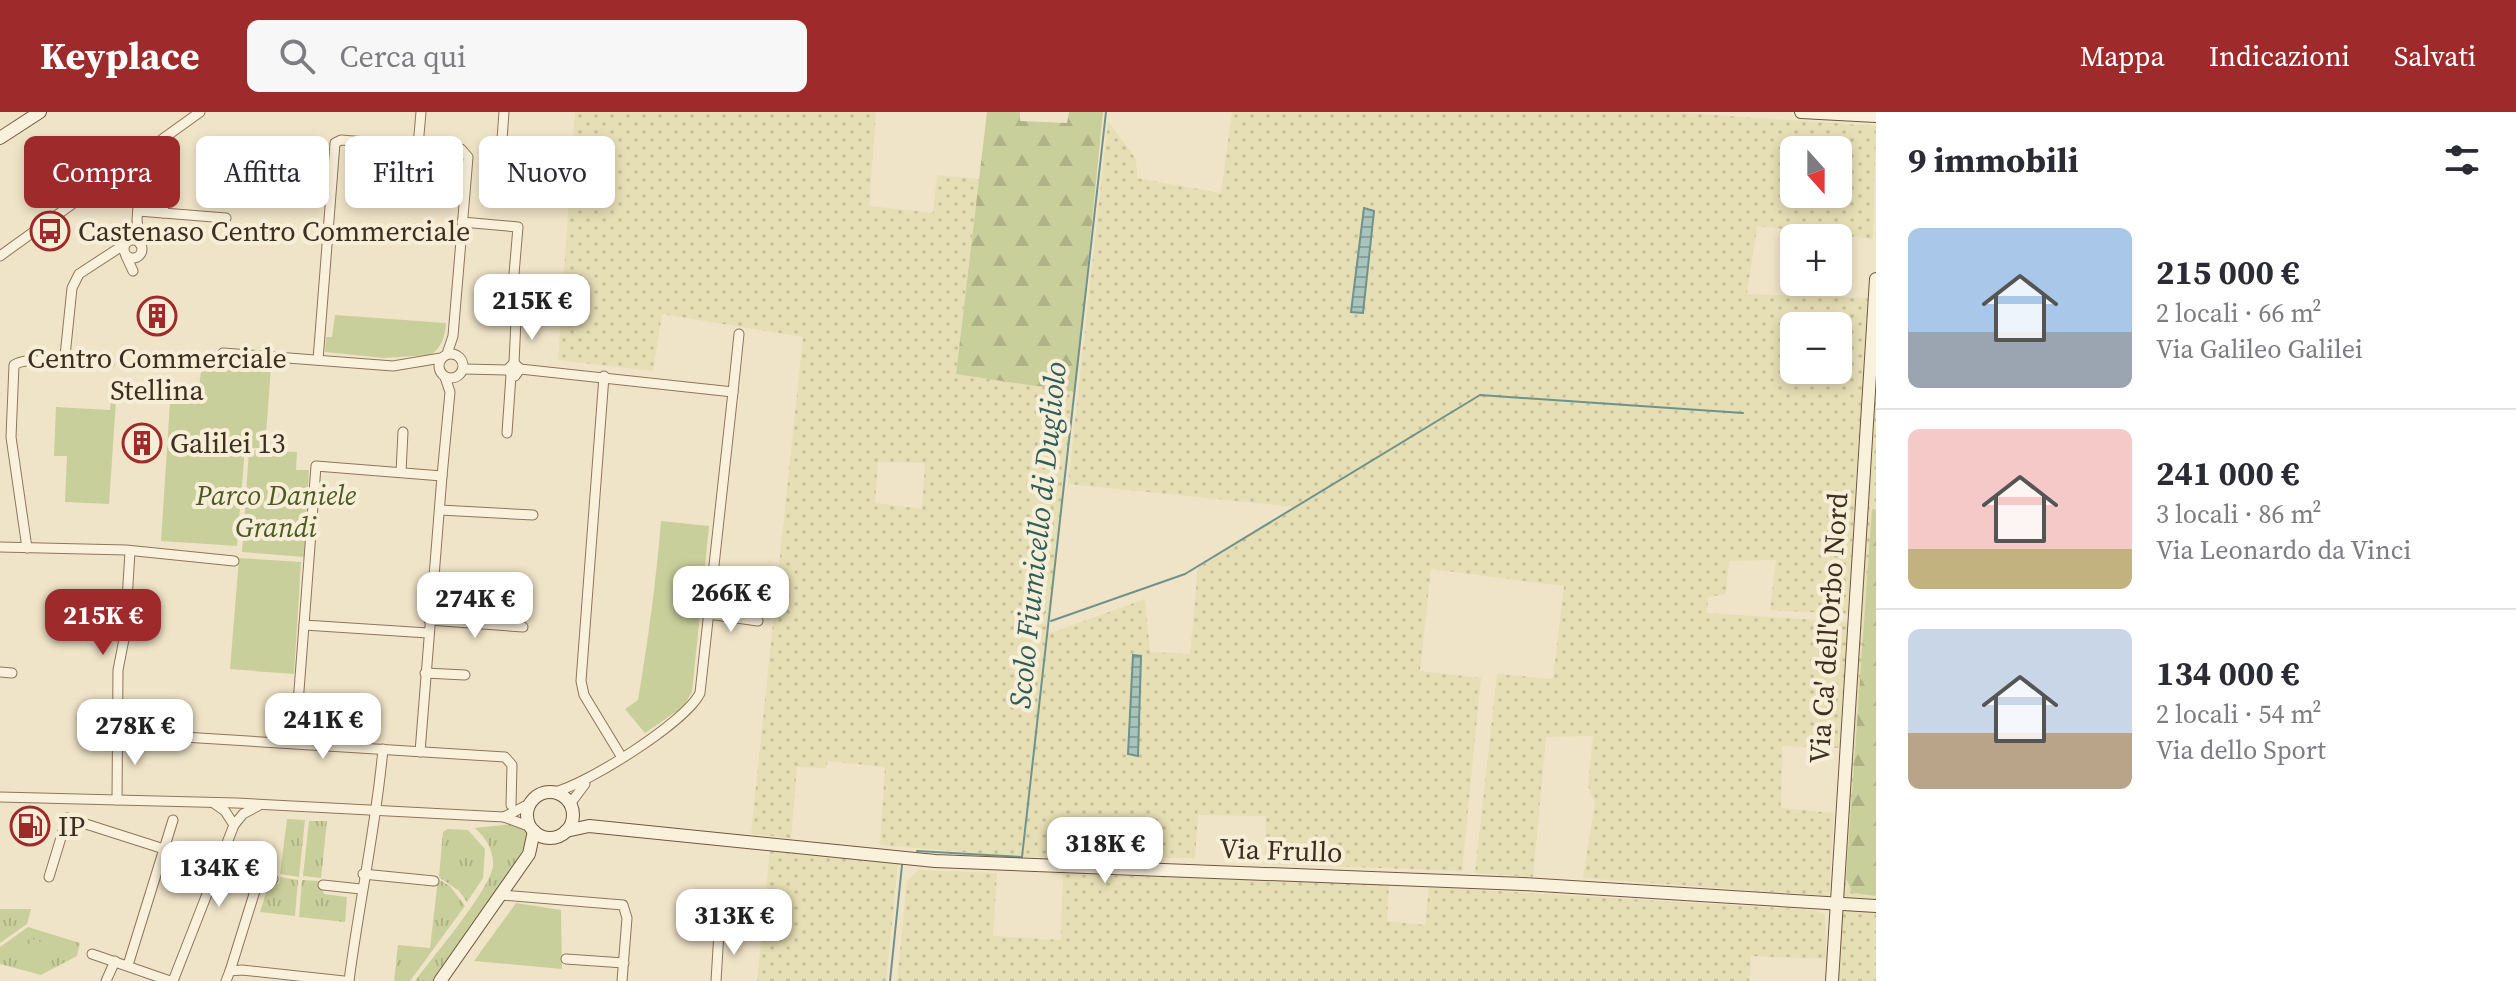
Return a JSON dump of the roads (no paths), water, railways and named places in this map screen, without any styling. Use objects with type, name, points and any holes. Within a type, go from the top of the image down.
[{"type":"street","points":[[0,138],[40,112]]},
{"type":"street","points":[[168,136],[200,112]]},
{"type":"street","points":[[419,136],[421,112]]},
{"type":"street","points":[[502,136],[504,112]]},
{"type":"street","points":[[1801,112],[1876,116]]},
{"type":"street","points":[[318,360],[335,143],[345,140]]},
{"type":"street","points":[[450,392],[443,374],[444,356],[453,336],[467,154],[463,151]]},
{"type":"street","points":[[0,256],[68,208]]},
{"type":"street","points":[[126,248],[139,256],[138,208]]},
{"type":"street","points":[[163,208],[163,213]]},
{"type":"street","points":[[137,216],[163,213],[226,218]]},
{"type":"street","points":[[126,248],[137,216]]},
{"type":"street","points":[[462,222],[518,227],[514,274]]},
{"type":"street","points":[[58,361],[65,356],[72,288],[79,274],[106,254],[140,244]]},
{"type":"street","name":"Via Ca' dell'Orbo Nord","points":[[1832,981],[1876,279]]},
{"type":"street","points":[[507,433],[516,320]]},
{"type":"street","points":[[504,817],[531,803],[539,795],[591,777],[693,707],[700,693],[739,334]]},
{"type":"street","points":[[420,752],[450,392],[461,365],[453,336]]},
{"type":"street","points":[[223,353],[393,366],[420,364],[444,356],[461,365],[475,367],[604,376],[733,392]]},
{"type":"street","points":[[27,548],[11,437],[14,365],[21,361],[109,364]]},
{"type":"street","points":[[420,364],[443,374]]},
{"type":"street","points":[[443,374],[461,365]]},
{"type":"street","points":[[604,376],[581,681],[584,695],[621,756]]},
{"type":"street","points":[[401,472],[403,432]]},
{"type":"street","points":[[295,743],[316,466],[442,476]]},
{"type":"street","points":[[440,510],[533,515]]},
{"type":"street","points":[[0,547],[130,551],[234,561]]},
{"type":"street","points":[[117,800],[118,670],[125,634],[130,551]]},
{"type":"street","points":[[708,614],[758,621]]},
{"type":"street","points":[[429,620],[523,627]]},
{"type":"street","points":[[304,625],[428,633]]},
{"type":"street","points":[[0,672],[12,673]]},
{"type":"street","points":[[425,673],[465,675]]},
{"type":"street","points":[[119,733],[509,758],[512,765],[511,805]]},
{"type":"street","points":[[273,879],[259,878],[228,976],[346,981],[363,874],[378,812],[383,749]]},
{"type":"street","points":[[440,981],[529,854],[566,831],[572,808],[591,777]]},
{"type":"street","points":[[554,792],[589,826]]},
{"type":"street","points":[[0,797],[236,803],[504,817],[553,837]]},
{"type":"street","points":[[212,803],[235,822]]},
{"type":"street","points":[[92,954],[171,981],[235,822],[236,803]]},
{"type":"street","points":[[529,854],[533,829],[528,813],[531,803]]},
{"type":"street","points":[[235,822],[261,805]]},
{"type":"street","points":[[49,877],[67,818],[164,849]]},
{"type":"street","points":[[128,965],[173,820]]},
{"type":"street","name":"Via Frullo","points":[[566,831],[589,826],[935,861],[1523,884],[1876,906]]},
{"type":"street","points":[[363,874],[434,881]]},
{"type":"street","points":[[323,885],[361,889]]},
{"type":"street","points":[[501,895],[623,905],[627,918],[622,981]]},
{"type":"street","points":[[716,981],[719,932]]},
{"type":"street","points":[[566,959],[624,963]]},
{"type":"street","points":[[106,981],[115,961]]},
{"type":"water","points":[[1364,208],[1374,211],[1363,313],[1351,312]]},
{"type":"water","points":[[1133,655],[1141,656],[1138,756],[1128,754]]},
{"type":"waterway","name":"Scolo Fiumicello di Dugliolo","points":[[917,851],[1022,857],[1106,112]]},
{"type":"waterway","points":[[1051,621],[1185,574],[1480,395],[1743,413]]},
{"type":"waterway","name":"Scolo Fiumicello di Dugliolo","points":[[890,981],[902,865]]},
{"type":"place","name":"Castenaso Centro Commerciale","points":[[50,231]]},
{"type":"place","name":"Centro Commerciale Stellina","points":[[157,316]]},
{"type":"place","name":"Galilei 13","points":[[142,443]]},
{"type":"place","name":"IP","points":[[30,826]]},
{"type":"park label","name":"Parco Daniele Grandi","points":[[276,511]]}]
